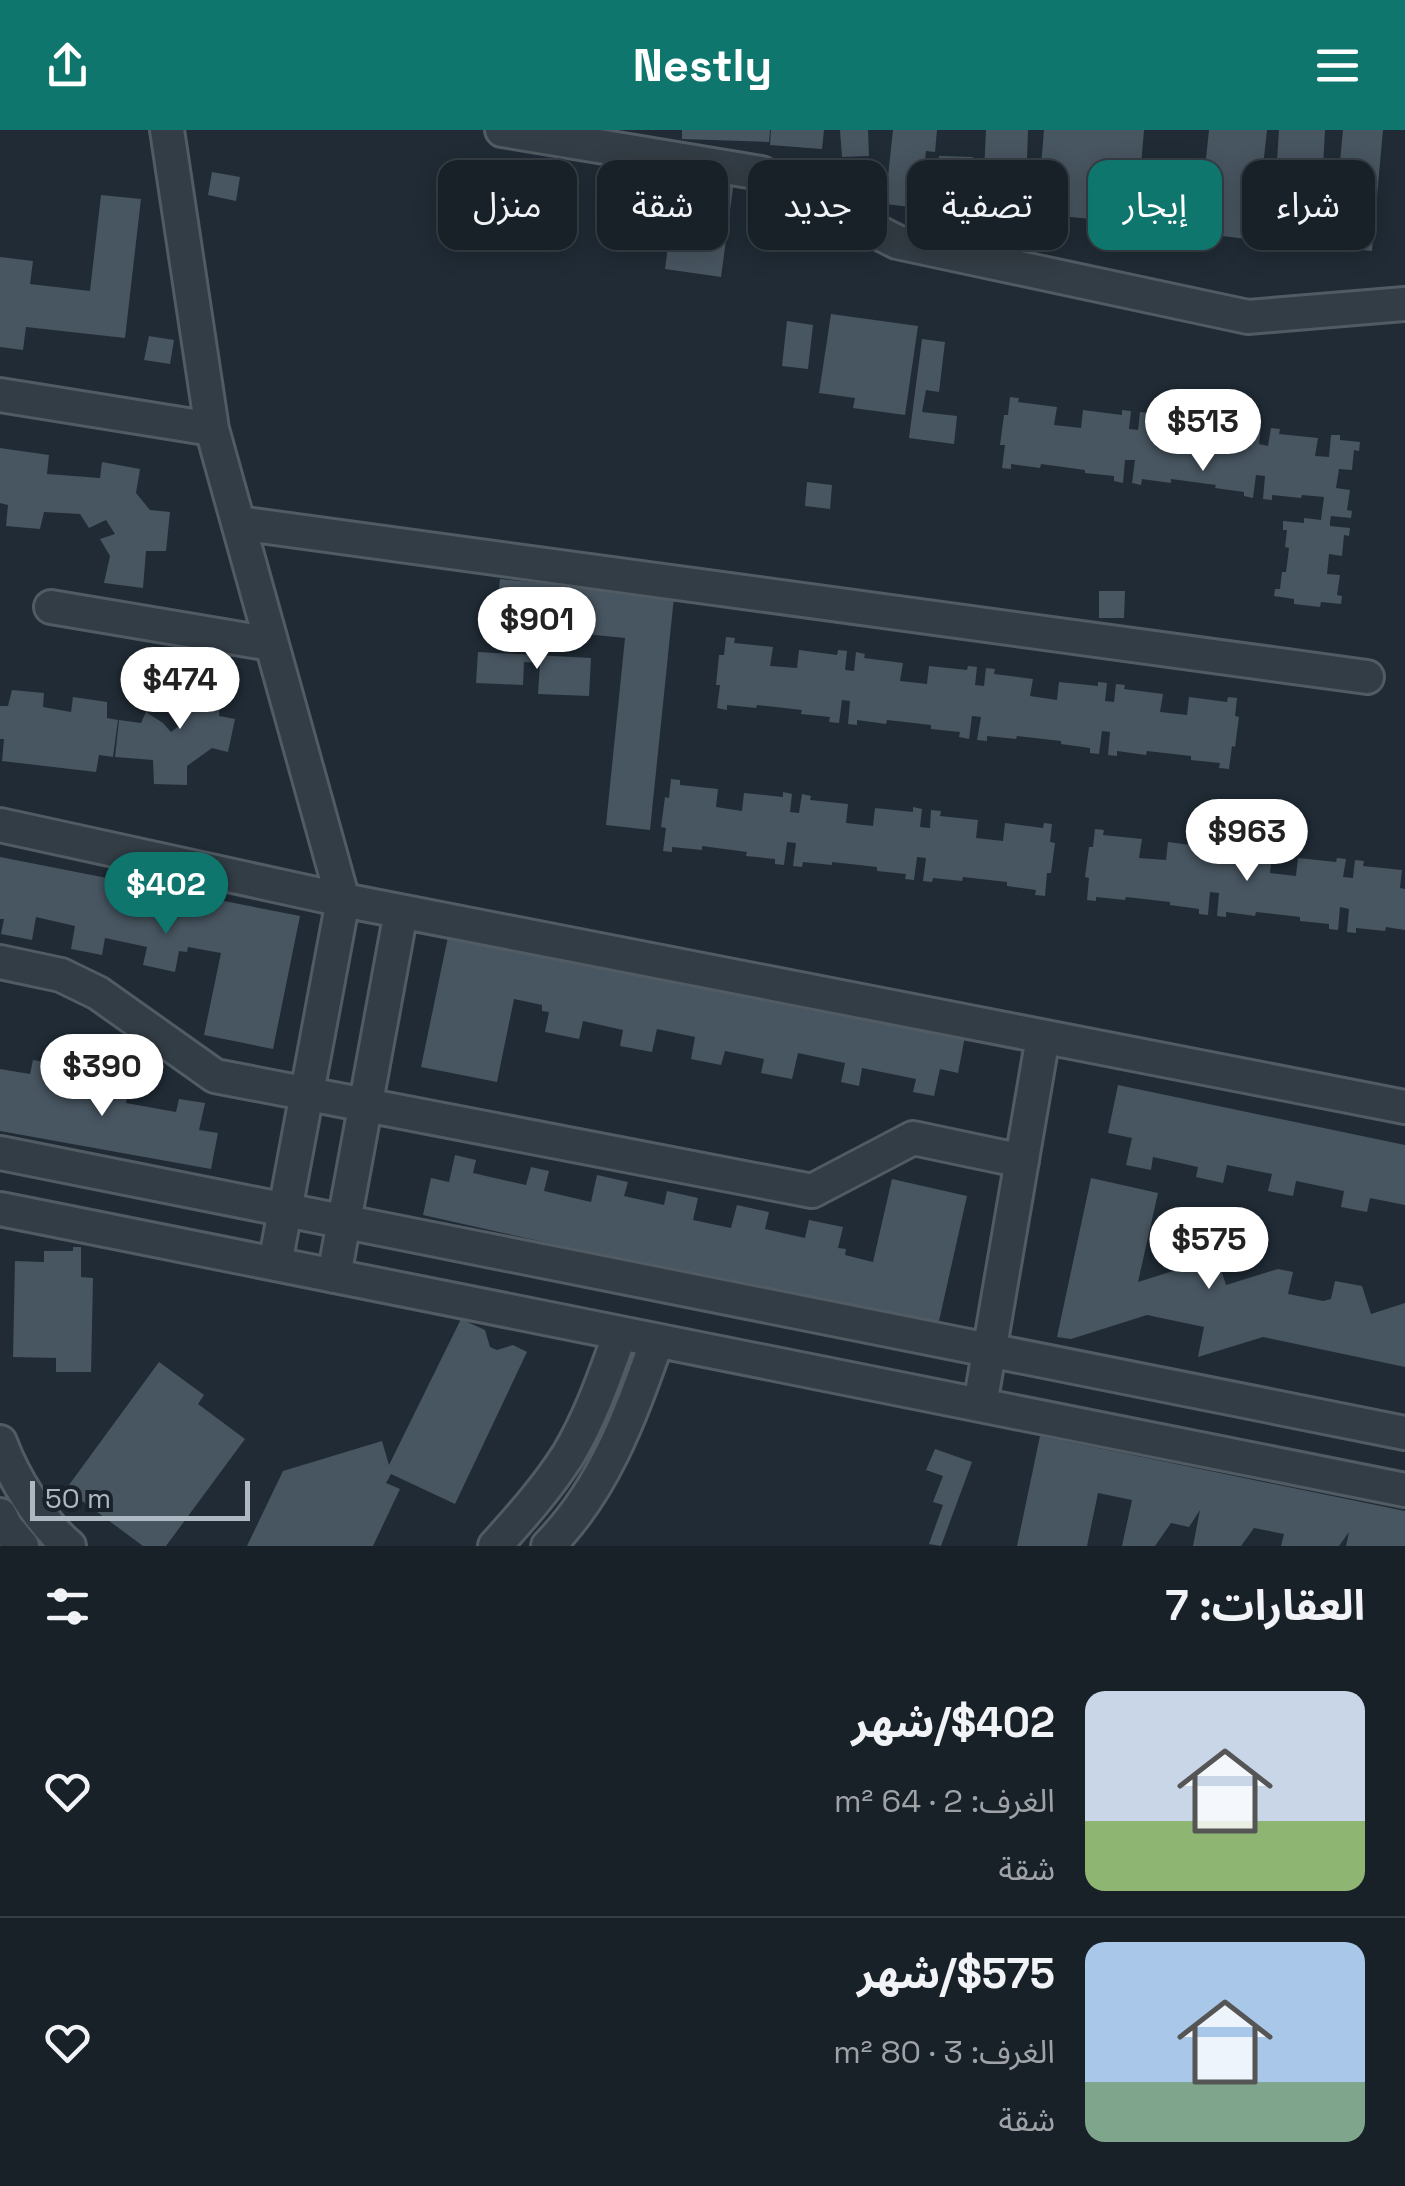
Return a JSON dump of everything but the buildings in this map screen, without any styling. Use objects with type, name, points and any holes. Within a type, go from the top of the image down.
[{"type":"street","points":[[167,130],[212,429],[343,900],[275,1264]]},
{"type":"street","points":[[502,130],[762,173],[897,242],[1248,316],[1405,304]]},
{"type":"street","points":[[0,395],[212,429]]},
{"type":"street","points":[[238,523],[1368,677]]},
{"type":"street","points":[[52,607],[271,644]]},
{"type":"street","points":[[0,825],[401,912],[1405,1107]]},
{"type":"street","points":[[334,1276],[401,912]]},
{"type":"street","points":[[0,962],[61,975],[98,992],[215,1076],[307,1094],[812,1191],[914,1138],[1022,1161]]},
{"type":"street","points":[[980,1405],[1044,1037]]},
{"type":"street","points":[[0,1153],[1405,1433]]},
{"type":"street","points":[[0,1210],[1405,1490]]},
{"type":"street","points":[[495,1546],[531,1507],[568,1454],[594,1404],[620,1334]]},
{"type":"street","points":[[548,1546],[569,1525],[608,1466],[657,1341]]},
{"type":"street","points":[[0,1442],[8,1463],[52,1532],[69,1546]]},
{"type":"street","points":[[0,1516],[22,1546]]}]
